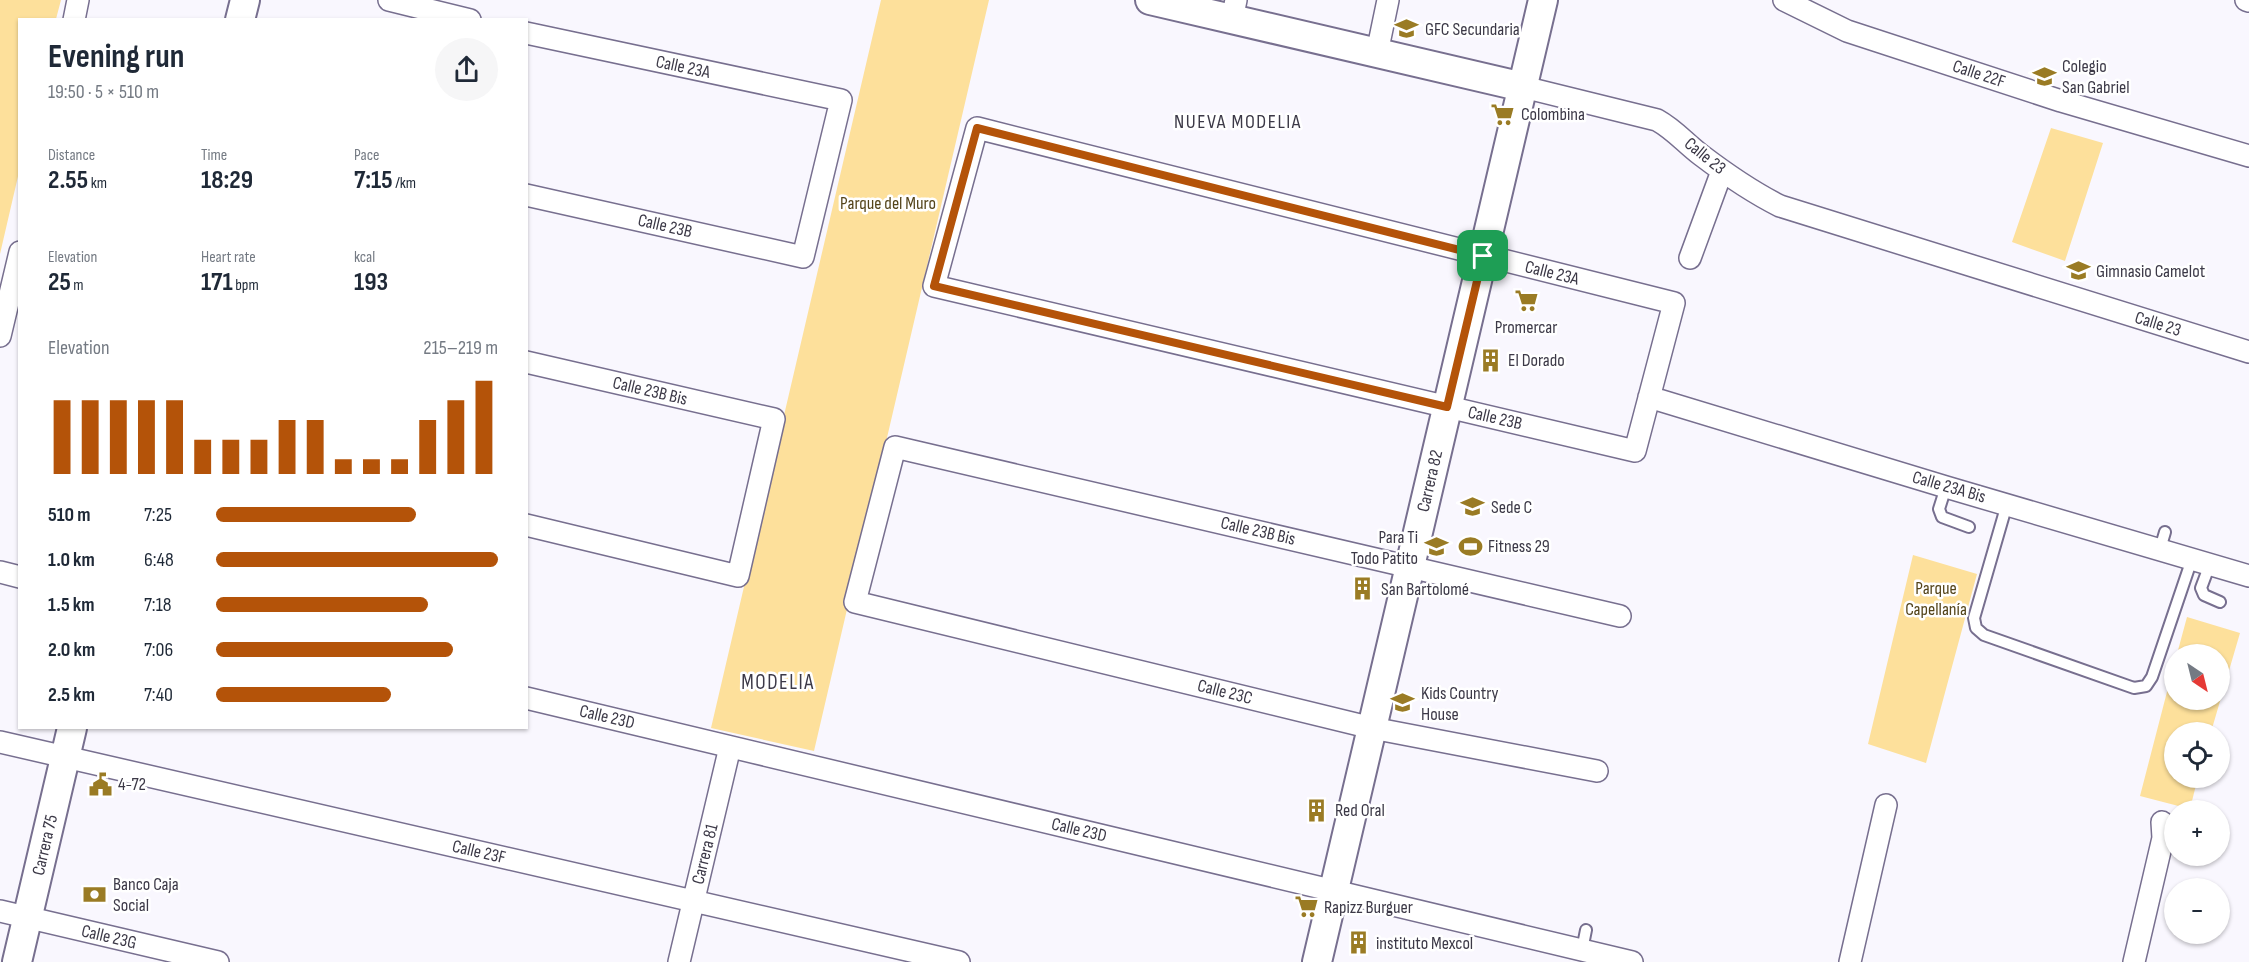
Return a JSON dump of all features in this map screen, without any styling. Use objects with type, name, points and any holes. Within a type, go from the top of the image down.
[{"type":"street","points":[[74,18],[78,0]]},
{"type":"street","points":[[240,18],[245,0]]},
{"type":"street","points":[[389,0],[462,18]]},
{"type":"street","name":"Calle 23","points":[[1150,0],[1234,10],[1377,53],[1657,120],[1675,130],[1698,153],[1722,171],[1780,206],[2249,352]]},
{"type":"street","points":[[1377,53],[1388,0]]},
{"type":"street","name":"Carrera 82","points":[[1317,962],[1543,0]]},
{"type":"street","name":"Calle 22F","points":[[1784,0],[1847,31],[2061,101],[2249,156]]},
{"type":"street","name":"Calle 23A","points":[[528,33],[841,100],[803,258]]},
{"type":"street","name":"Calle 23A","points":[[934,286],[977,128],[1674,303],[1649,397]]},
{"type":"street","points":[[1690,258],[1722,171]]},
{"type":"street","name":"Calle 23B","points":[[528,195],[803,258]]},
{"type":"street","points":[[0,336],[18,260]]},
{"type":"street","name":"Calle 23B","points":[[934,286],[1635,451],[1649,397]]},
{"type":"street","name":"Calle 23B Bis","points":[[528,362],[774,419],[738,576],[528,525]]},
{"type":"street","name":"Calle 23A Bis","points":[[1649,397],[1821,445],[1946,487],[2163,541],[2201,562],[2249,576]]},
{"type":"street","name":"Calle 23B Bis","points":[[855,602],[895,447],[1620,616]]},
{"type":"street","points":[[0,572],[18,576]]},
{"type":"street","name":"Calle 23C","points":[[855,602],[1372,728],[1597,771]]},
{"type":"street","name":"Calle 23D","points":[[528,698],[1632,962]]},
{"type":"street","name":"Carrera 75","points":[[17,962],[72,729]]},
{"type":"street","name":"Calle 23F","points":[[0,742],[959,962]]},
{"type":"street","name":"Carrera 81","points":[[679,962],[730,747]]},
{"type":"street","points":[[1850,962],[1886,805]]},
{"type":"street","points":[[2134,962],[2163,838],[2162,822]]},
{"type":"street","name":"Calle 23G","points":[[0,911],[218,962]]},
{"type":"lane","points":[[1946,487],[1938,509],[1942,517],[1969,527]]},
{"type":"lane","points":[[2007,504],[1974,618],[1976,628],[1984,635],[2134,688],[2146,686],[2152,676],[2201,562]]},
{"type":"lane","points":[[2201,562],[2201,588],[2204,595],[2220,602]]},
{"type":"lane","points":[[1582,950],[1586,930]]},
{"type":"green space","points":[[0,0],[61,0],[56,18],[18,18],[18,176],[0,254]]},
{"type":"green space","name":"Parque del Muro","points":[[881,0],[989,0],[814,751],[711,728]]},
{"type":"green space","points":[[2051,128],[2103,143],[2065,261],[2012,242]]},
{"type":"green space","name":"Parque Capellanía","points":[[1913,555],[1977,574],[1926,763],[1868,744]]},
{"type":"green space","points":[[2187,617],[2240,633],[2230,667],[2230,644],[2180,644]]},
{"type":"green space","points":[[2164,703],[2164,710],[2217,710],[2214,722],[2164,722],[2164,788],[2195,788],[2192,800],[2164,800],[2164,802],[2140,796]]},
{"type":"place","name":"GFC Secundaria","points":[[1407,29]]},
{"type":"place","name":"Colegio San Gabriel","points":[[2044,76]]},
{"type":"place","name":"Colombina","points":[[1503,114]]},
{"type":"place","name":"Gimnasio Camelot","points":[[2078,271]]},
{"type":"place","name":"Promercar","points":[[1526,301]]},
{"type":"place","name":"El Dorado","points":[[1490,360]]},
{"type":"place","name":"Sede C","points":[[1473,507]]},
{"type":"place","name":"Fitness 29","points":[[1470,546]]},
{"type":"place","name":"Para Ti Todo Patito","points":[[1436,547]]},
{"type":"place","name":"San Bartolomé","points":[[1363,589]]},
{"type":"place","name":"Kids Country House","points":[[1403,703]]},
{"type":"place","name":"4-72","points":[[100,784]]},
{"type":"place","name":"Red Oral","points":[[1317,810]]},
{"type":"place","name":"Banco Caja Social","points":[[95,894]]},
{"type":"place","name":"Rapizz Burguer","points":[[1306,907]]},
{"type":"place","name":"instituto Mexcol","points":[[1358,943]]},
{"type":"district","name":"NUEVA MODELIA","points":[[1238,122]]},
{"type":"district","name":"MODELIA","points":[[778,682]]},
{"type":"route","points":[[977,128],[1483,256],[1447,407],[934,286],[977,128]]}]
